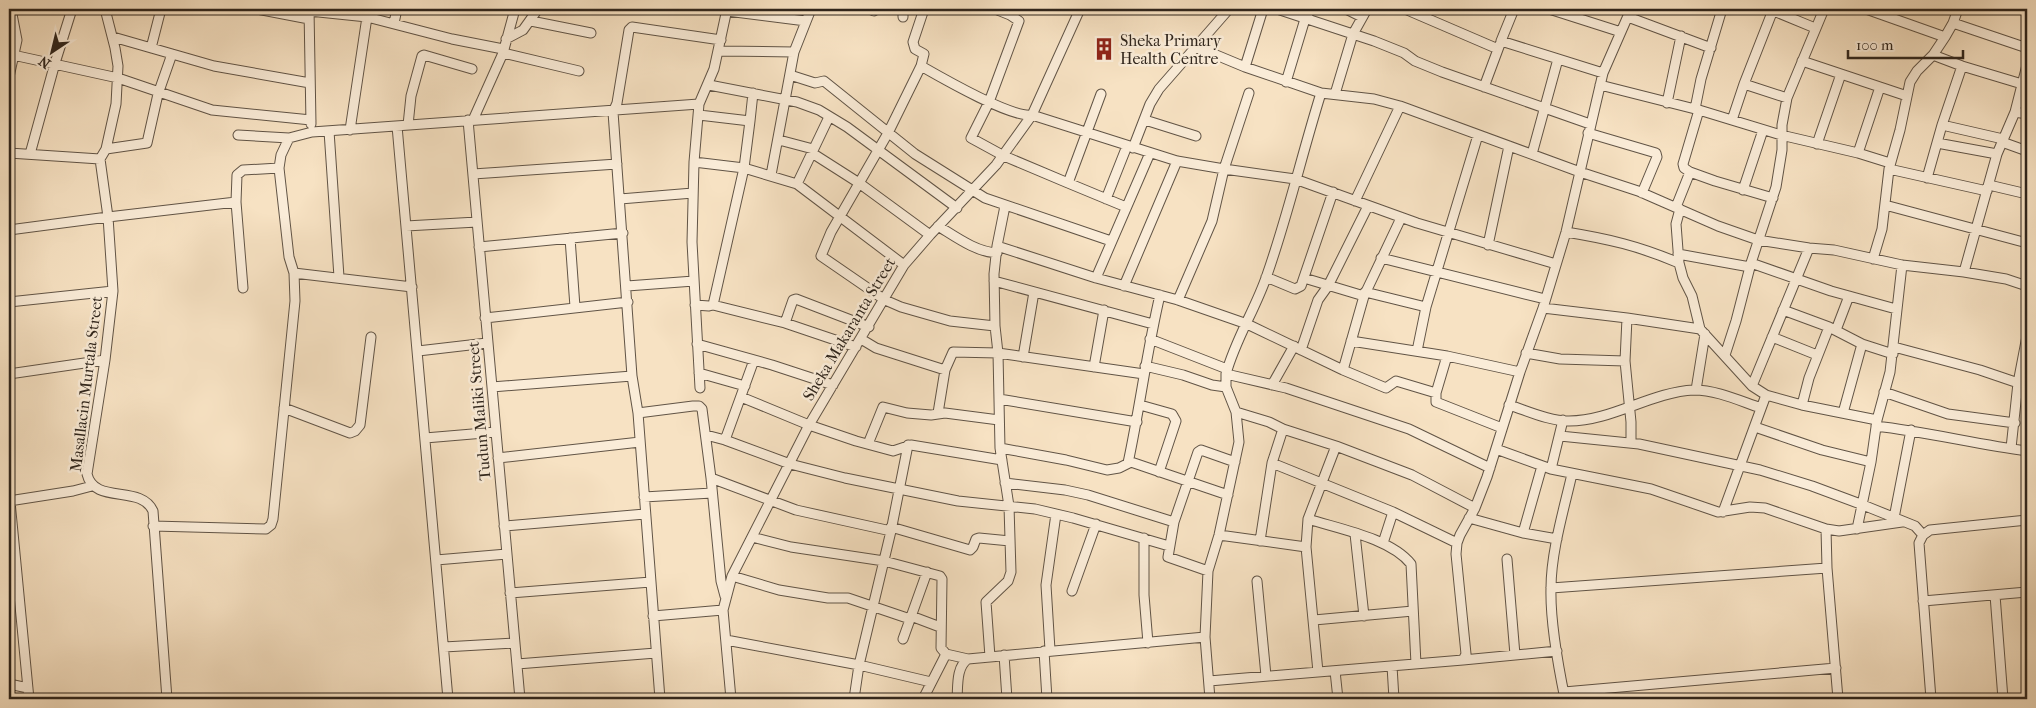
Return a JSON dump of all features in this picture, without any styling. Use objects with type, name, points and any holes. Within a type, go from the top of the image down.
[{"type":"street","points":[[30,154],[54,63],[72,9]]},
{"type":"street","points":[[9,153],[100,158],[106,149],[116,104],[118,78],[117,57],[105,9]]},
{"type":"street","points":[[151,48],[161,9]]},
{"type":"street","points":[[257,9],[309,13],[350,12],[579,70]]},
{"type":"street","points":[[394,23],[397,9]]},
{"type":"street","points":[[470,120],[503,51],[514,9]]},
{"type":"street","points":[[506,39],[524,30],[538,9]]},
{"type":"street","points":[[772,175],[794,52],[811,9]]},
{"type":"street","points":[[869,9],[874,11],[877,9]]},
{"type":"street","points":[[921,9],[923,12],[913,42],[915,49],[924,54],[921,66],[888,132],[840,217],[821,256],[885,300],[900,308],[950,321],[995,326]]},
{"type":"street","points":[[995,9],[1011,12],[1019,21],[989,102],[970,138],[1004,156],[1126,207]]},
{"type":"street","name":"Sheka Makaranta Street","points":[[731,699],[723,610],[725,596],[732,576],[772,501],[809,425],[869,327],[904,265],[1004,156],[1032,115],[1080,9]]},
{"type":"street","points":[[1106,199],[1145,120],[1150,104],[1163,83],[1229,9]]},
{"type":"street","points":[[1245,67],[1263,9]]},
{"type":"street","points":[[1277,9],[1404,53],[1415,61],[1545,108],[1589,128],[1656,153],[1658,157],[1642,193]]},
{"type":"street","points":[[1286,82],[1305,19],[1310,9]]},
{"type":"street","points":[[1335,94],[1353,34],[1365,13],[1346,9]]},
{"type":"street","points":[[1405,9],[1500,45],[1558,59],[1603,73]]},
{"type":"street","points":[[1484,87],[1514,9]]},
{"type":"street","points":[[1549,9],[1621,32]]},
{"type":"street","points":[[1722,9],[1697,93],[1697,109],[1683,164],[1684,168],[1690,172],[1743,190],[1773,198]]},
{"type":"street","points":[[1725,355],[1750,265],[1776,187],[1782,150],[1783,116],[1788,98],[1824,9]]},
{"type":"street","points":[[1866,9],[1946,38]]},
{"type":"street","points":[[1873,259],[1882,229],[1890,166],[1910,82],[1917,71],[1946,38],[1958,9]]},
{"type":"street","points":[[700,388],[694,281],[693,193],[699,104],[708,85],[721,40],[727,10],[806,21]]},
{"type":"street","points":[[1732,120],[1744,84],[1775,10],[1815,28]]},
{"type":"street","points":[[9,77],[16,40],[11,13]]},
{"type":"street","points":[[309,13],[312,132]]},
{"type":"street","points":[[1463,660],[1466,654],[1456,554],[1457,543],[1475,508],[1490,468],[1526,353],[1544,304],[1566,232],[1603,73],[1629,13],[1711,48]]},
{"type":"street","points":[[350,130],[367,17]]},
{"type":"street","points":[[530,21],[591,33]]},
{"type":"street","points":[[1953,23],[2027,48]]},
{"type":"street","points":[[660,699],[638,413],[632,376],[613,112],[617,103],[629,30],[632,27],[721,40]]},
{"type":"street","points":[[1666,103],[1681,36]]},
{"type":"street","points":[[113,37],[214,66],[310,83]]},
{"type":"street","points":[[1197,47],[1245,67],[1321,93],[1374,99],[1400,106],[1642,193],[1718,226],[1758,240],[1834,250],[1902,266],[1964,272],[2006,279],[2027,286]]},
{"type":"street","points":[[718,51],[794,52]]},
{"type":"street","points":[[106,149],[147,143],[158,94],[172,54]]},
{"type":"street","points":[[13,55],[118,78],[158,94],[216,111],[311,120]]},
{"type":"street","points":[[1933,55],[2022,84]]},
{"type":"street","points":[[408,125],[411,96],[422,56],[472,69]]},
{"type":"street","points":[[1532,154],[1558,59]]},
{"type":"street","points":[[1802,61],[1907,96]]},
{"type":"street","points":[[921,66],[989,102],[1021,115],[1032,115],[1177,161],[1295,179],[1401,218],[1556,264]]},
{"type":"street","points":[[1927,178],[1962,66]]},
{"type":"street","points":[[1964,272],[1997,154],[2015,112],[2027,66]]},
{"type":"street","points":[[1817,144],[1841,74]]},
{"type":"street","points":[[790,75],[815,82],[824,81],[923,160],[985,198],[1111,241]]},
{"type":"street","points":[[1744,84],[1788,98]]},
{"type":"street","points":[[708,85],[805,104],[820,110],[829,118],[847,127],[957,208]]},
{"type":"street","points":[[1600,85],[1666,103],[1697,109],[1781,135],[1858,153],[1927,178],[2027,194]]},
{"type":"street","points":[[1858,153],[1880,87]]},
{"type":"street","points":[[713,304],[744,168],[753,93]]},
{"type":"street","points":[[1178,300],[1212,221],[1224,169],[1249,93]]},
{"type":"street","points":[[1210,699],[1205,638],[1208,571],[1219,535],[1239,442],[1236,412],[1226,387],[1227,372],[1266,277],[1287,213],[1295,179],[1321,93]]},
{"type":"street","points":[[1068,183],[1101,94]]},
{"type":"street","points":[[238,135],[289,138],[312,132],[613,112],[699,104]]},
{"type":"street","points":[[1355,201],[1400,106]]},
{"type":"street","points":[[2015,112],[2027,114]]},
{"type":"street","points":[[699,115],[750,121]]},
{"type":"street","points":[[797,184],[829,118]]},
{"type":"street","name":"Tudun Maliki Street","points":[[470,120],[487,343],[520,699]]},
{"type":"street","points":[[1145,120],[1196,136]]},
{"type":"street","points":[[1942,125],[2002,140],[2027,151]]},
{"type":"street","points":[[397,126],[448,699]]},
{"type":"street","points":[[1743,190],[1763,130]]},
{"type":"street","points":[[330,132],[339,277]]},
{"type":"street","points":[[1417,351],[1426,306],[1478,135]]},
{"type":"street","points":[[153,526],[266,529],[274,519],[295,301],[294,273],[289,257],[279,168],[281,155],[289,138]]},
{"type":"street","points":[[779,140],[812,151],[930,235]]},
{"type":"street","points":[[1937,143],[1997,154]]},
{"type":"street","points":[[1488,245],[1509,146]]},
{"type":"street","points":[[1096,278],[1150,153]]},
{"type":"street","name":"Masallacin Murtala Street","points":[[100,158],[108,217],[113,291],[105,360],[87,474],[92,486],[96,490],[145,501],[153,511],[167,699]]},
{"type":"street","points":[[1124,286],[1177,161]]},
{"type":"street","points":[[694,162],[744,168],[797,184],[904,265]]},
{"type":"street","points":[[473,174],[616,164]]},
{"type":"street","points":[[242,288],[236,202],[237,175],[240,172],[279,168]]},
{"type":"street","points":[[1690,172],[1678,208],[1676,224],[1683,278],[1692,296],[1702,331],[1696,390]]},
{"type":"street","points":[[1266,277],[1296,289],[1301,286],[1333,192]]},
{"type":"street","points":[[620,198],[693,193]]},
{"type":"street","points":[[9,230],[236,202]]},
{"type":"street","points":[[1886,205],[2027,243]]},
{"type":"street","points":[[990,657],[986,602],[1008,581],[1011,572],[1009,506],[1000,448],[994,281],[997,250],[1005,206]]},
{"type":"street","points":[[1272,385],[1297,348],[1318,300],[1328,286],[1368,206]]},
{"type":"street","points":[[1343,370],[1365,294],[1401,218]]},
{"type":"street","points":[[406,226],[477,222]]},
{"type":"street","points":[[938,226],[962,241],[985,252],[997,250],[1178,300],[1247,324],[1343,370],[1386,388],[1396,381],[1436,394]]},
{"type":"street","points":[[1566,232],[1612,240],[1679,258],[1750,265],[1896,309]]},
{"type":"street","points":[[479,248],[623,233]]},
{"type":"street","points":[[570,238],[575,307]]},
{"type":"street","points":[[1752,386],[1810,248]]},
{"type":"street","points":[[1381,258],[1544,304],[1702,331],[1752,386],[1766,395],[1802,405],[1843,413],[1876,423],[2027,451]]},
{"type":"street","points":[[1857,529],[1871,462],[1876,423],[1893,350],[1902,266]]},
{"type":"street","points":[[294,273],[412,287]]},
{"type":"street","points":[[1304,278],[1328,286],[1426,306]]},
{"type":"street","points":[[627,286],[694,281]]},
{"type":"street","points":[[994,281],[1153,324]]},
{"type":"street","points":[[9,302],[113,291]]},
{"type":"street","points":[[1023,357],[1034,292]]},
{"type":"street","points":[[1000,448],[1066,460],[1107,470],[1119,468],[1128,462],[1137,422],[1150,339],[1160,295]]},
{"type":"street","points":[[1802,405],[1818,355],[1848,296]]},
{"type":"street","points":[[785,323],[793,300],[796,299],[869,327]]},
{"type":"street","points":[[485,318],[628,302]]},
{"type":"street","points":[[696,305],[709,306],[713,304],[785,323],[856,347]]},
{"type":"street","points":[[1094,367],[1104,310]]},
{"type":"street","points":[[1784,310],[1832,329],[1862,344],[1980,370],[2023,384]]},
{"type":"street","points":[[1627,318],[1625,361],[1631,443]]},
{"type":"street","points":[[284,408],[350,433],[355,431],[360,425],[371,336]]},
{"type":"street","points":[[2011,448],[2023,384],[2027,336]]},
{"type":"street","points":[[1772,337],[1818,355]]},
{"type":"street","points":[[861,339],[876,348],[945,370]]},
{"type":"street","points":[[1150,339],[1227,372],[1286,388],[1409,430],[1490,468]]},
{"type":"street","points":[[1351,340],[1448,356],[1520,372]]},
{"type":"street","points":[[418,351],[487,343]]},
{"type":"street","points":[[697,344],[833,385]]},
{"type":"street","points":[[1843,413],[1862,344]]},
{"type":"street","points":[[938,413],[945,370],[953,352],[998,353],[1094,367],[1145,370],[1183,375],[1212,385],[1226,387]]},
{"type":"street","points":[[1526,353],[1560,359],[1625,361]]},
{"type":"street","points":[[1448,356],[1436,394],[1435,399],[1438,404],[1502,428]]},
{"type":"street","points":[[9,374],[105,360]]},
{"type":"street","points":[[725,440],[754,360]]},
{"type":"street","points":[[699,373],[745,386]]},
{"type":"street","points":[[492,387],[632,376]]},
{"type":"street","points":[[1509,405],[1550,418],[1563,420],[1586,419],[1672,392],[1696,390],[1717,393],[1760,408]]},
{"type":"street","points":[[1884,392],[1948,414],[2015,424]]},
{"type":"street","points":[[1723,512],[1766,395]]},
{"type":"street","points":[[741,397],[809,425],[893,451],[908,445],[1002,460]]},
{"type":"street","points":[[999,399],[1137,422]]},
{"type":"street","points":[[1140,405],[1172,414],[1176,421],[1159,472]]},
{"type":"street","points":[[638,413],[699,406],[702,409],[721,581],[725,596]]},
{"type":"street","points":[[868,444],[882,408],[907,413],[931,415],[938,413],[999,420]]},
{"type":"street","points":[[1236,412],[1270,422],[1283,429],[1336,446],[1412,476],[1475,508]]},
{"type":"street","points":[[1523,532],[1560,436],[1563,420]]},
{"type":"street","points":[[1756,426],[1822,450],[1871,462]]},
{"type":"street","points":[[1260,541],[1272,462],[1283,429]]},
{"type":"street","points":[[1898,520],[1911,430]]},
{"type":"street","points":[[426,438],[496,432]]},
{"type":"street","points":[[706,435],[790,464],[899,490],[965,502],[1009,506],[1056,514],[1169,546]]},
{"type":"street","points":[[1560,436],[1631,443],[1760,470],[1803,483],[1863,505],[1915,526],[1923,535]]},
{"type":"street","points":[[498,458],[640,442]]},
{"type":"street","points":[[854,699],[908,445]]},
{"type":"street","points":[[1318,672],[1306,547],[1308,519],[1336,446]]},
{"type":"street","points":[[1208,571],[1168,557],[1174,522],[1196,454],[1201,450],[1235,462]]},
{"type":"street","points":[[1496,450],[1547,468],[1650,489],[1718,512],[1750,507],[1765,508],[1826,529],[1838,531],[1898,520]]},
{"type":"street","points":[[1128,462],[1228,495]]},
{"type":"street","points":[[1272,462],[1393,512],[1457,543]]},
{"type":"street","points":[[1572,474],[1557,539],[1550,588],[1556,651],[1564,696],[1836,668]]},
{"type":"street","points":[[711,478],[812,514],[891,529],[970,550],[976,539],[979,538],[1010,541]]},
{"type":"street","points":[[1005,484],[1065,490],[1088,495],[1174,522]]},
{"type":"street","points":[[9,501],[73,492],[92,486]]},
{"type":"street","points":[[9,491],[13,576],[29,699]]},
{"type":"street","points":[[644,498],[712,493]]},
{"type":"street","points":[[1383,543],[1393,512]]},
{"type":"street","points":[[504,526],[646,514]]},
{"type":"street","points":[[1047,699],[1046,585],[1056,514]]},
{"type":"street","points":[[1469,518],[1557,539]]},
{"type":"street","points":[[1308,519],[1383,543],[1406,557],[1411,564],[1416,664]]},
{"type":"street","points":[[1930,699],[1919,543],[1923,535],[1930,530],[2027,520]]},
{"type":"street","points":[[1072,591],[1096,524]]},
{"type":"street","points":[[1826,529],[1827,568],[1838,699]]},
{"type":"street","points":[[1355,534],[1364,616]]},
{"type":"street","points":[[1219,535],[1306,547]]},
{"type":"street","points":[[752,537],[791,547],[884,560],[940,576],[942,579],[941,648],[946,654],[968,658],[990,657],[1047,650],[1205,638]]},
{"type":"street","points":[[1144,538],[1144,595],[1148,643]]},
{"type":"street","points":[[436,560],[507,554]]},
{"type":"street","points":[[1507,559],[1515,655]]},
{"type":"street","points":[[1550,588],[1827,568]]},
{"type":"street","points":[[903,639],[927,572]]},
{"type":"street","points":[[732,576],[779,590],[828,598],[848,598],[940,627]]},
{"type":"street","points":[[1257,581],[1266,676]]},
{"type":"street","points":[[510,593],[651,582]]},
{"type":"street","points":[[1923,601],[2027,592]]},
{"type":"street","points":[[1995,595],[2003,699]]},
{"type":"street","points":[[653,616],[723,610]]},
{"type":"street","points":[[1314,620],[1414,611]]},
{"type":"street","points":[[726,640],[860,665],[931,682]]},
{"type":"street","points":[[444,648],[515,643]]},
{"type":"street","points":[[1209,681],[1556,651]]},
{"type":"street","points":[[517,664],[656,653]]},
{"type":"street","points":[[924,699],[946,654]]},
{"type":"street","points":[[1004,655],[1008,699]]},
{"type":"street","points":[[956,699],[960,667],[968,658]]},
{"type":"street","points":[[1392,666],[1394,699]]},
{"type":"street","points":[[1335,670],[1338,699]]},
{"type":"street","points":[[9,684],[28,688]]},
{"type":"place","name":"Sheka Primary Health Centre","points":[[1104,49]]}]
